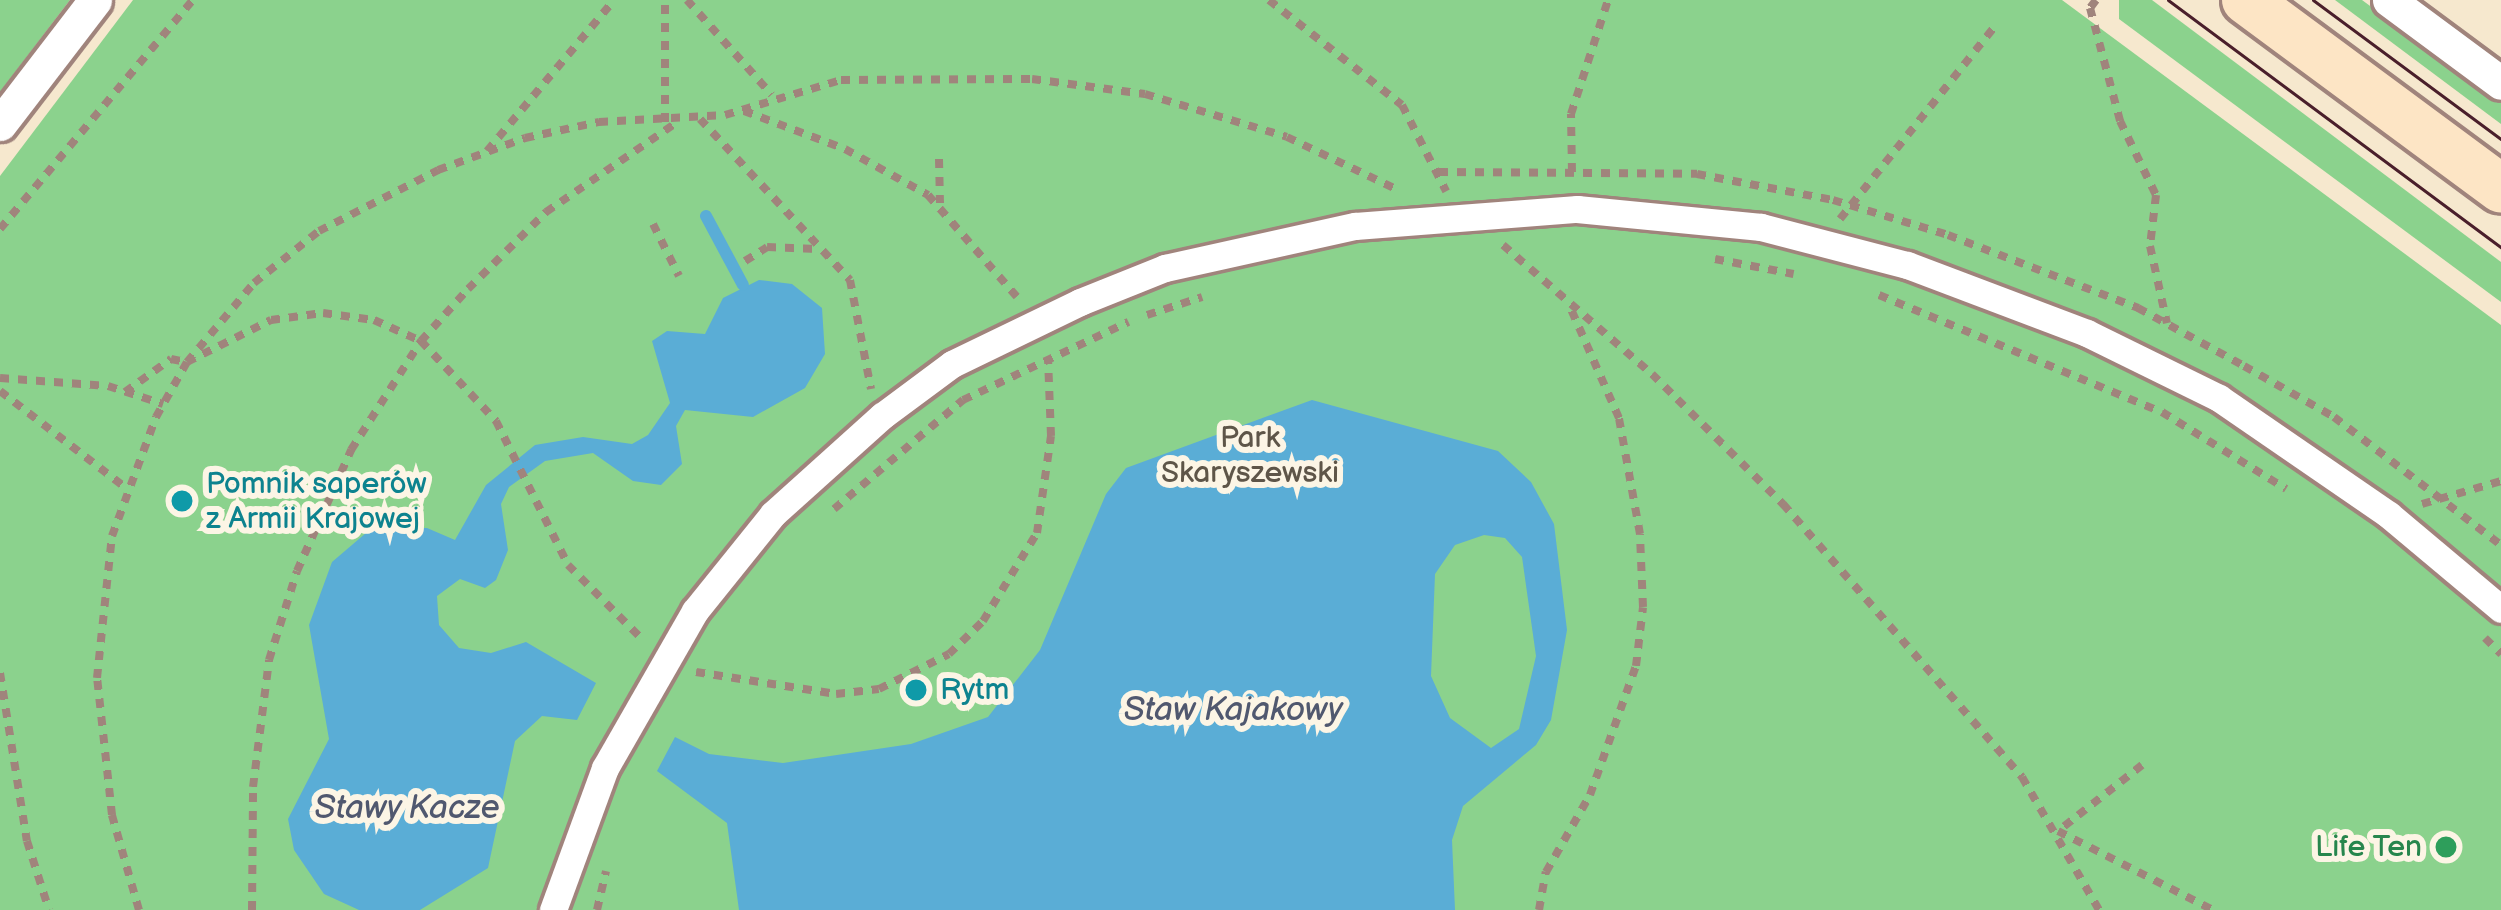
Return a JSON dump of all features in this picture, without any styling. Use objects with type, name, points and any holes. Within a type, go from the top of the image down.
[{"type":"main road","points":[[2246,0],[2501,190]]},
{"type":"street","points":[[0,124],[94,0]]},
{"type":"street","points":[[2389,0],[2501,83]]},
{"type":"street","points":[[553,910],[605,768],[666,657],[773,514],[882,416],[952,364],[1033,323],[1165,268],[1414,217],[1577,209],[1826,241],[2087,333],[2219,398],[2389,515],[2501,609]]},
{"type":"path","points":[[0,230],[193,0]]},
{"type":"path","points":[[486,152],[614,0]]},
{"type":"path","points":[[665,0],[665,122]]},
{"type":"path","points":[[687,0],[772,95]]},
{"type":"path","points":[[1269,0],[1402,105],[1457,213],[1502,244],[1783,504],[1987,735],[2058,831],[2099,910]]},
{"type":"path","points":[[1577,209],[1571,114],[1607,0]]},
{"type":"path","points":[[2096,0],[2090,8],[2120,121],[2156,194],[2150,246],[2167,324]]},
{"type":"path","points":[[1826,241],[1856,190],[1993,29]]},
{"type":"path","points":[[139,910],[112,815],[97,677],[100,601],[126,488],[187,362],[254,283],[319,231],[486,152],[599,122],[700,119],[743,111],[772,95],[841,80],[942,77],[1145,94],[1287,137],[1397,190],[1414,217]]},
{"type":"path","points":[[125,392],[171,359],[187,362],[271,320],[323,313],[374,320],[421,341],[478,395],[525,489],[597,601],[666,657],[696,672],[836,694],[879,688],[949,654],[983,621],[1037,533],[1051,436],[1048,359],[1033,323],[940,205],[845,148],[743,111]]},
{"type":"path","points":[[700,119],[859,300],[860,347],[882,416],[902,455]]},
{"type":"path","points":[[252,910],[253,787],[278,626],[329,492],[421,341],[547,212],[680,120]]},
{"type":"path","points":[[939,159],[940,205]]},
{"type":"path","points":[[653,224],[679,276]]},
{"type":"path","points":[[1480,246],[1522,244]]},
{"type":"path","points":[[745,261],[767,247],[818,249]]},
{"type":"path","points":[[1703,257],[1804,275]]},
{"type":"path","points":[[1860,290],[2125,394],[2297,496]]},
{"type":"path","points":[[816,522],[963,400],[1048,359],[1212,294]]},
{"type":"path","points":[[1539,910],[1546,872],[1590,795],[1636,666],[1643,607],[1640,534],[1619,418],[1569,304]]},
{"type":"path","points":[[0,378],[125,392],[163,404]]},
{"type":"path","points":[[0,391],[126,488]]},
{"type":"path","points":[[2473,626],[2501,654]]},
{"type":"path","points":[[688,688],[708,655]]},
{"type":"path","points":[[0,673],[26,842],[49,910]]},
{"type":"path","points":[[2058,831],[2142,765]]},
{"type":"path","points":[[2058,831],[2213,910]]},
{"type":"green space","points":[[0,0],[70,0],[0,92]]},
{"type":"green space","name":"Park Skaryszewski","points":[[133,0],[2062,0],[2501,325],[2501,910],[0,910],[0,176]]},
{"type":"green space","points":[[2119,0],[2152,0],[2501,262],[2501,302],[2119,19]]},
{"type":"green space","points":[[2335,0],[2362,0],[2501,103],[2501,124]]},
{"type":"water","name":"Stawy Kacze","points":[[759,280],[792,284],[822,308],[825,354],[805,388],[753,417],[685,410],[676,426],[682,464],[661,485],[633,481],[593,453],[545,461],[509,487],[501,504],[508,550],[496,580],[485,588],[460,579],[437,596],[439,625],[459,648],[491,653],[526,642],[596,683],[577,720],[542,716],[515,741],[488,868],[420,910],[359,910],[324,894],[294,850],[288,819],[329,739],[309,625],[332,562],[373,527],[427,528],[455,540],[486,485],[535,445],[583,437],[632,444],[648,435],[670,403],[652,341],[667,331],[705,334],[723,298]]},
{"type":"water","name":"Staw Kajakowy","points":[[1312,400],[1498,451],[1531,482],[1554,524],[1567,630],[1551,720],[1536,745],[1463,806],[1452,840],[1455,910],[739,910],[727,823],[657,771],[675,737],[709,754],[783,763],[911,744],[988,717],[1040,650],[1106,494],[1126,468]],"holes":[[[1484,535],[1505,538],[1522,557],[1536,656],[1519,729],[1491,748],[1450,718],[1431,676],[1435,574],[1455,545]]]},
{"type":"waterway","points":[[706,216],[743,285]]},
{"type":"tram line","points":[[2168,0],[2501,247]]},
{"type":"tram line","points":[[2313,0],[2501,139]]},
{"type":"place","name":"Pomnik saperów z Armii Krajowej","points":[[182,501]]},
{"type":"place","name":"Rytm","points":[[916,690]]},
{"type":"place","name":"Life Ten","points":[[2446,847]]}]
